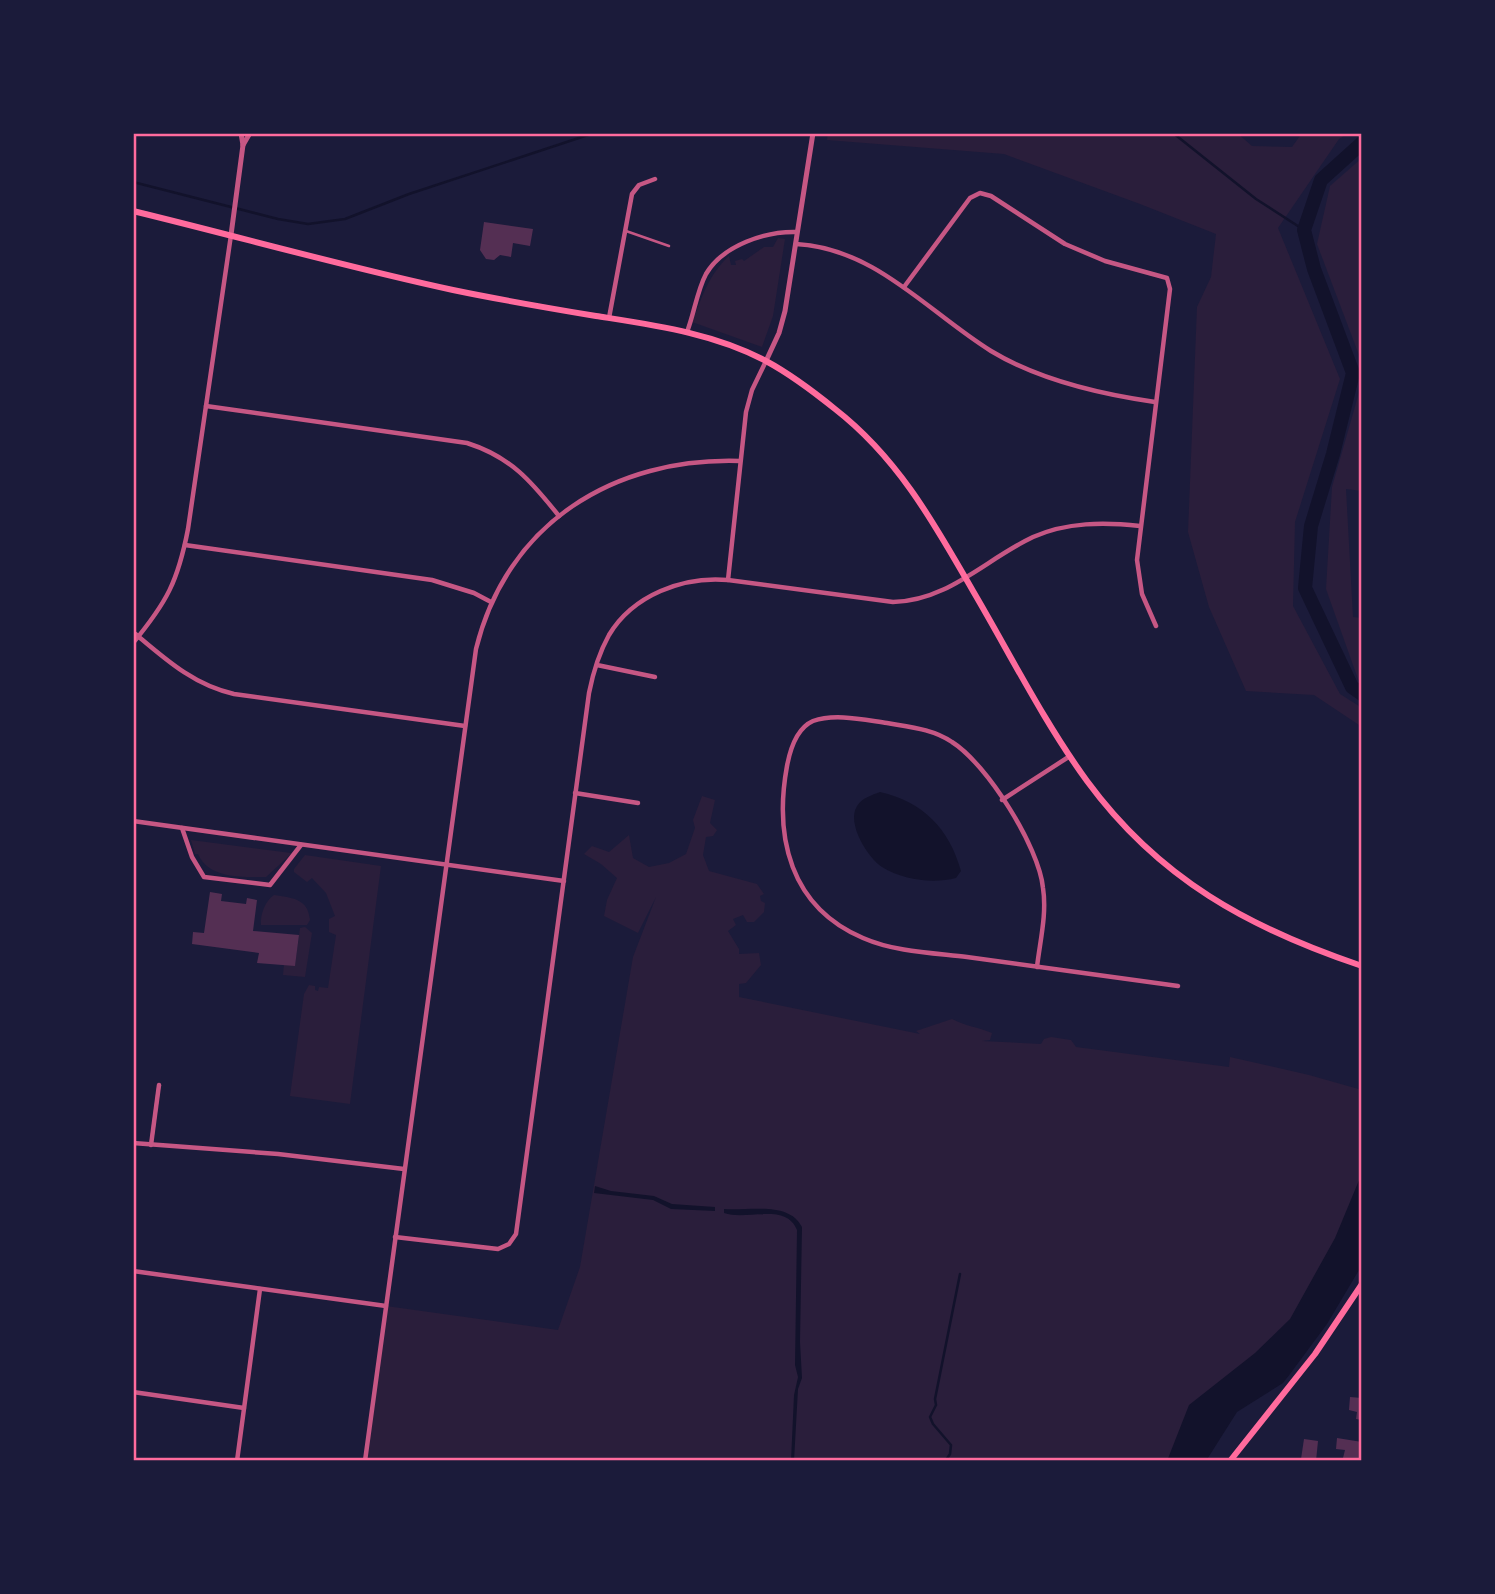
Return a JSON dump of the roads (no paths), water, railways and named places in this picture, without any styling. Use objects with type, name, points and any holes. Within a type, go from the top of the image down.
[{"type":"main road","points":[[133,211],[458,291],[687,332],[766,361],[838,411],[884,454],[919,499],[1070,756],[1119,820],[1187,881],[1226,907],[1313,950],[1362,966]]},
{"type":"main road","points":[[1230,1461],[1315,1354],[1362,1284]]},
{"type":"street","points":[[133,643],[159,611],[171,591],[185,545],[237,200],[242,133]]},
{"type":"street","points":[[243,145],[250,133]]},
{"type":"street","points":[[728,580],[749,401],[782,322],[813,133]]},
{"type":"street","points":[[609,318],[629,205],[635,189],[655,179]]},
{"type":"street","points":[[904,287],[970,198],[981,193],[991,196],[1065,244],[1105,261],[1159,274],[1169,281],[1137,560],[1145,605],[1156,626]]},
{"type":"street","points":[[687,332],[706,275],[719,260],[734,248],[772,233],[797,232]]},
{"type":"street","points":[[796,243],[827,249],[859,260],[904,287],[956,327],[1004,358],[1074,385],[1155,402]]},
{"type":"street","points":[[206,406],[450,440],[475,446],[502,458],[522,473],[559,516]]},
{"type":"street","points":[[365,1461],[476,649],[491,602],[520,556],[559,516],[597,490],[648,470],[698,461],[740,461]]},
{"type":"street","points":[[395,1237],[498,1249],[514,1240],[589,693],[603,646],[615,627],[643,601],[685,582],[728,580],[893,602],[916,600],[932,595],[966,577],[1033,537],[1054,530],[1100,523],[1140,526]]},
{"type":"street","points":[[185,545],[432,580],[474,593],[491,602]]},
{"type":"street","points":[[133,632],[175,666],[212,689],[465,726]]},
{"type":"street","points":[[597,665],[655,677]]},
{"type":"street","points":[[1037,967],[1044,910],[1042,876],[1030,844],[969,755],[951,741],[914,727],[835,718],[808,724],[801,731],[791,751],[782,801],[783,835],[792,867],[809,897],[824,913],[852,933],[872,942],[894,947],[1037,967],[1178,986]]},
{"type":"street","points":[[1002,800],[1070,756]]},
{"type":"street","points":[[575,793],[638,803]]},
{"type":"street","points":[[133,821],[564,881]]},
{"type":"street","points":[[182,828],[192,857],[204,877],[270,885],[302,844]]},
{"type":"street","points":[[151,1146],[159,1086]]},
{"type":"street","points":[[133,1143],[278,1154],[404,1169]]},
{"type":"street","points":[[133,1271],[386,1306]]},
{"type":"street","points":[[237,1461],[260,1289]]},
{"type":"street","points":[[133,1392],[244,1408]]},
{"type":"lane","points":[[624,230],[669,246]]},
{"type":"waterway","points":[[133,182],[278,219],[308,224],[345,219],[409,194],[594,133]]},
{"type":"waterway","points":[[1173,133],[1256,199],[1304,230]]},
{"type":"waterway","points":[[1362,143],[1321,180],[1304,230],[1314,269],[1353,373],[1333,454],[1311,526],[1305,588],[1352,687],[1362,694]]},
{"type":"waterway","points":[[946,1460],[951,1445],[930,1417],[936,1405],[960,1274]]}]
